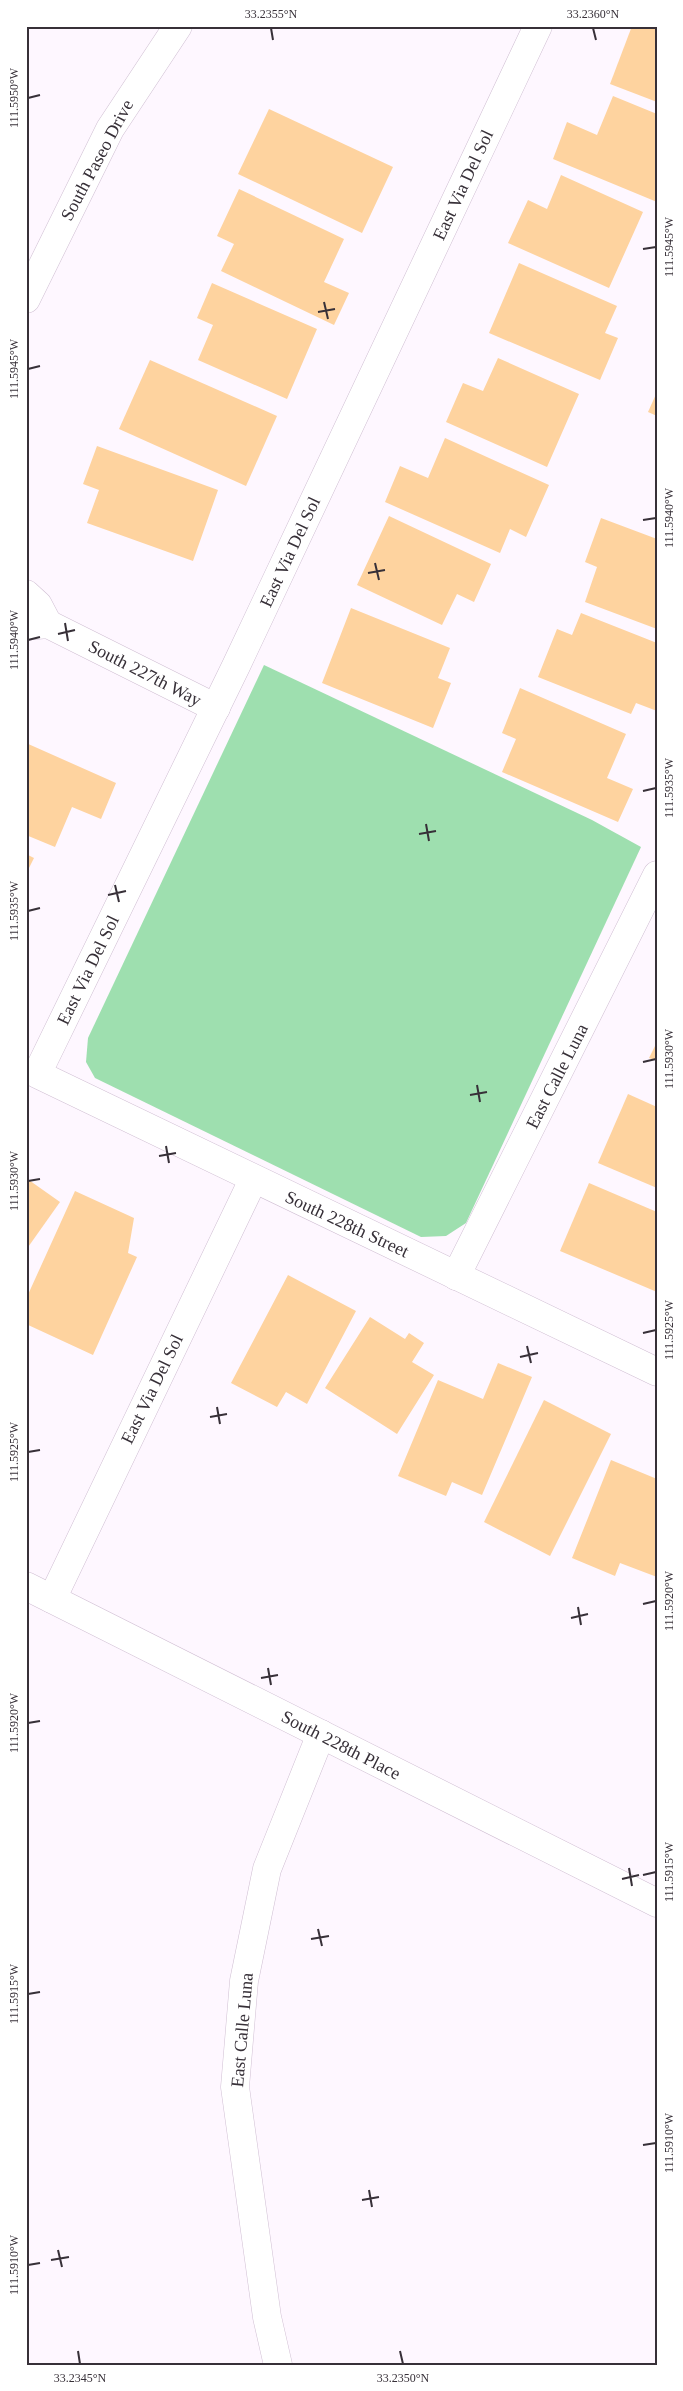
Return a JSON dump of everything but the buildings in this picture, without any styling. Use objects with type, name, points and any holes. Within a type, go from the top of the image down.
[{"type":"street","name":"South Paseo Drive","points":[[26,299],[110,130],[178,26]]},
{"type":"street","name":"East Via Del Sol","points":[[37,1074],[216,708],[538,26]]},
{"type":"street","name":"South 227th Way","points":[[26,594],[38,605],[37,625],[216,708]]},
{"type":"street","name":"East Calle Luna","points":[[456,1276],[657,875]]},
{"type":"street","name":"South 228th Street","points":[[37,1074],[253,1180],[657,1372]]},
{"type":"street","name":"East Via Del Sol","points":[[52,1599],[253,1180]]},
{"type":"street","name":"South 228th Place","points":[[26,1586],[657,1903]]},
{"type":"street","name":"East Calle Luna","points":[[278,2365],[267,2317],[235,2087],[244,1981],[267,1869],[321,1734]]},
{"type":"green space","points":[[264,665],[592,820],[641,847],[466,1223],[446,1236],[421,1237],[95,1078],[86,1062],[88,1038]]}]
